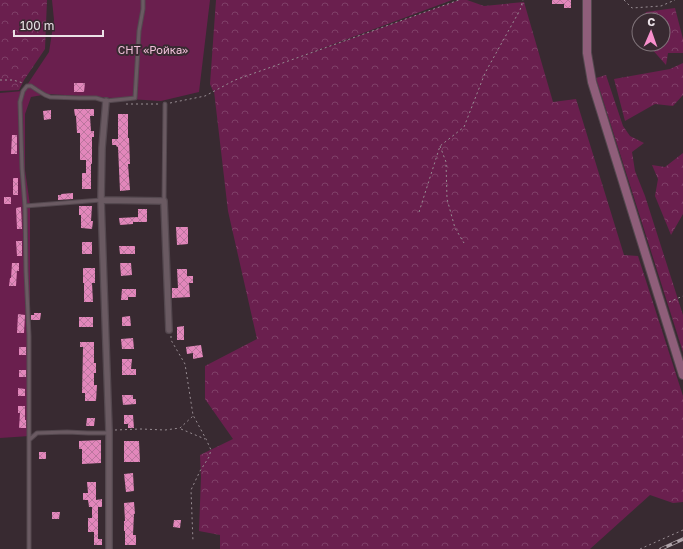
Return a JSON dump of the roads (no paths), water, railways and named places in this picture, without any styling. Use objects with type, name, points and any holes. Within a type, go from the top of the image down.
[{"type":"street","points":[[587,0],[587,53],[592,82],[683,375]]},
{"type":"street","points":[[106,101],[102,148],[101,200],[109,432],[109,549]]},
{"type":"street","points":[[101,200],[164,201],[169,330]]},
{"type":"lane","points":[[29,549],[29,336],[20,102],[23,91],[27,86],[32,86],[50,97],[96,98],[106,101],[135,98],[139,31],[143,10],[143,0]]},
{"type":"lane","points":[[164,201],[166,104]]},
{"type":"lane","points":[[25,206],[101,200]]},
{"type":"lane","points":[[29,440],[37,433],[109,432]]},
{"type":"railway","points":[[661,549],[683,539]]},
{"type":"park label","name":"СНТ «Ройка»","points":[[153,50]]}]
